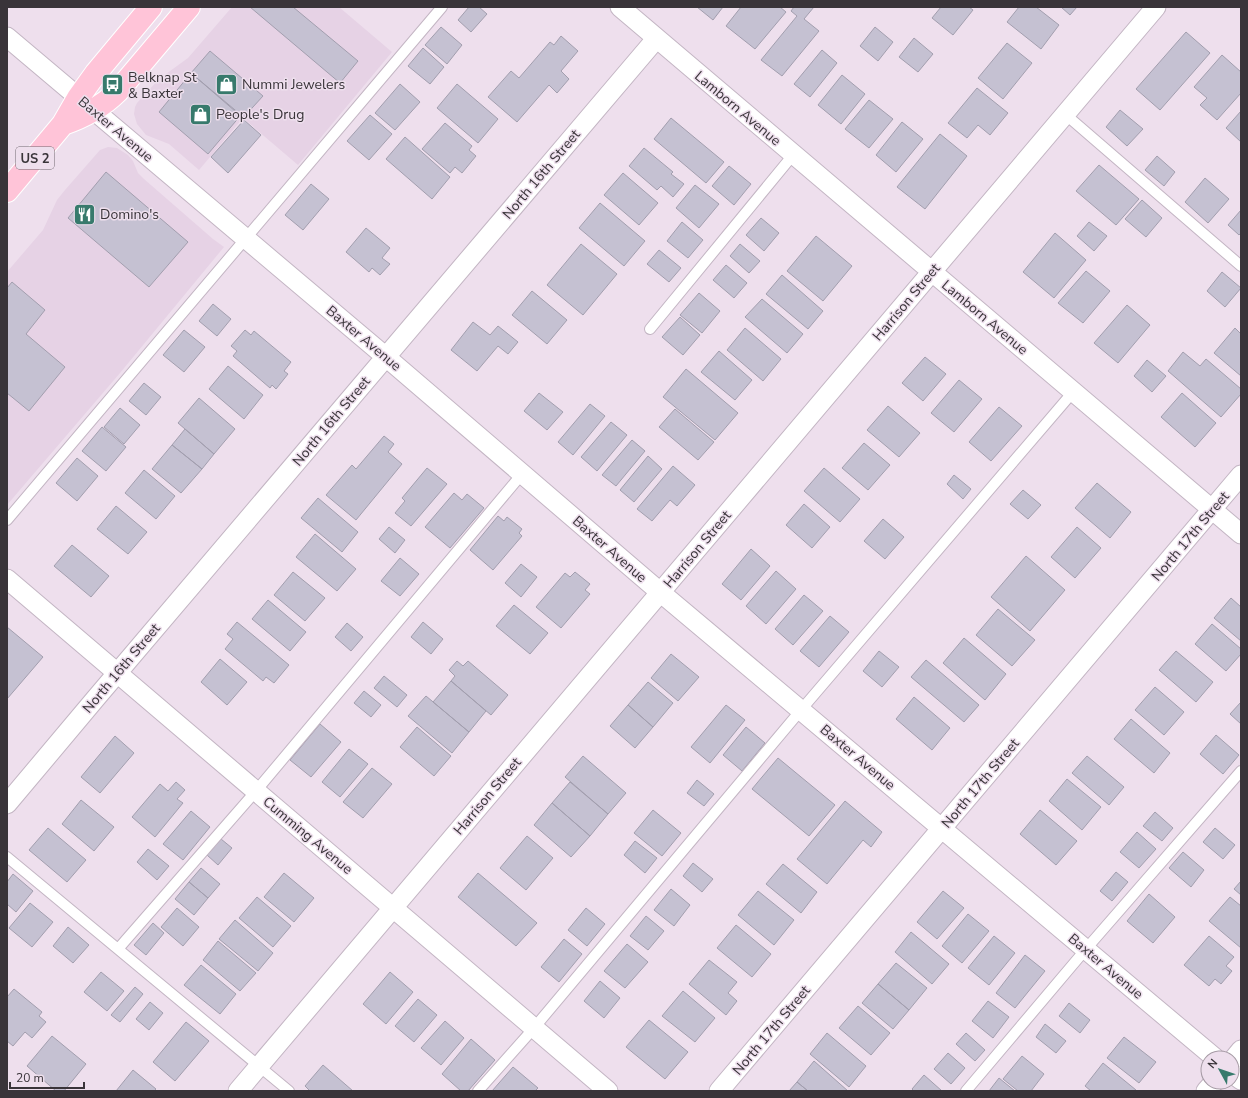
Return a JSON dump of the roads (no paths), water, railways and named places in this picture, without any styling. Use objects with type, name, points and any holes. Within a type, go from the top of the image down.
[{"type":"highway","name":"US 2","points":[[7,191],[63,124],[86,104],[96,73],[151,7]]},
{"type":"highway","name":"US 2","points":[[86,104],[105,104],[118,92],[189,7]]},
{"type":"street","name":"Lamborn Avenue","points":[[620,7],[1241,534]]},
{"type":"street","name":"Harrison Street","points":[[238,1091],[1156,7]]},
{"type":"street","name":"Baxter Avenue","points":[[7,37],[246,238],[660,592],[1206,1050]]},
{"type":"street","name":"North 16th Street","points":[[7,804],[656,39]]},
{"type":"street","name":"North 17th Street","points":[[719,1091],[1241,475]]},
{"type":"street","name":"Cumming Avenue","points":[[7,579],[608,1091]]},
{"type":"lane","points":[[7,520],[442,7]]},
{"type":"lane","points":[[1065,114],[1241,266]]},
{"type":"lane","points":[[650,330],[793,155]]},
{"type":"lane","points":[[478,1091],[534,1028],[801,710],[1073,392]]},
{"type":"lane","points":[[118,949],[256,791],[522,474]]},
{"type":"lane","points":[[966,1091],[1086,949],[1241,770]]},
{"type":"lane","points":[[7,857],[289,1091]]},
{"type":"place","name":"Nummi Jewelers","points":[[227,84]]},
{"type":"place","name":"Belknap St & Baxter","points":[[113,85]]},
{"type":"place","name":"People's Drug","points":[[200,114]]},
{"type":"place","name":"Domino's","points":[[84,214]]}]
